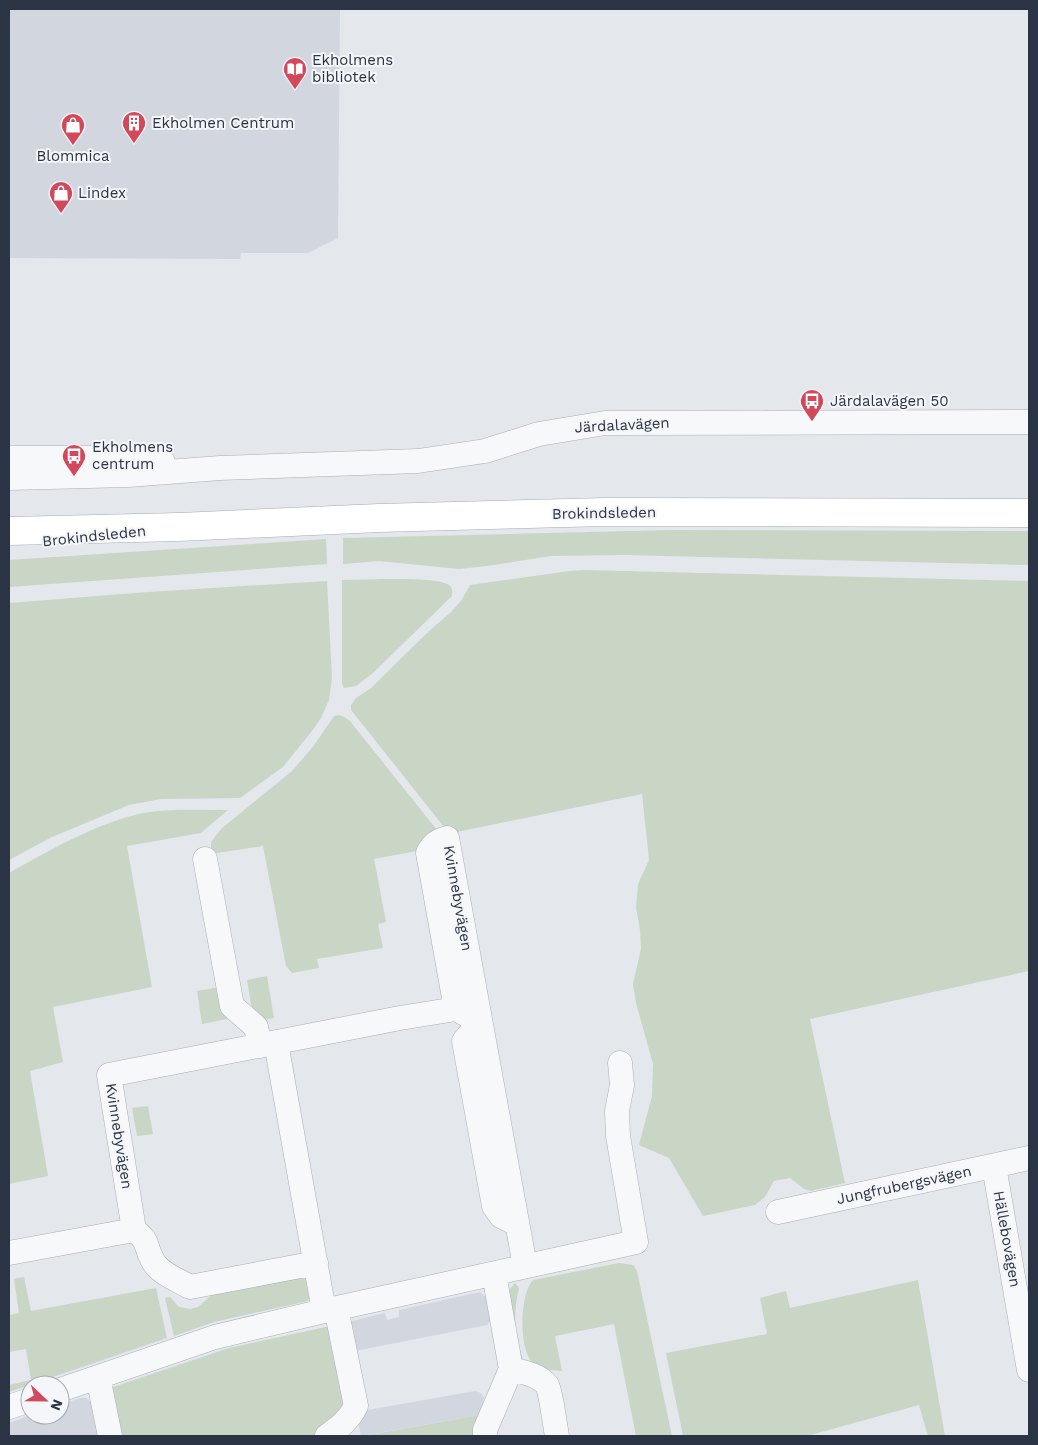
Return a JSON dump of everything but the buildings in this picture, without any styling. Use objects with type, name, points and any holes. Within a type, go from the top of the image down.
[{"type":"main road","name":"Brokindsleden","points":[[9,531],[606,512],[1029,513]]},
{"type":"main road","name":"Brokindsleden","points":[[9,545],[179,527]]},
{"type":"street","name":"Järdalavägen","points":[[9,478],[128,475],[220,468],[418,461],[485,451],[539,434],[605,423],[1029,422]]},
{"type":"street","name":"Järdalavägen","points":[[9,458],[128,458],[220,468]]},
{"type":"street","name":"Kvinnebyvägen","points":[[316,1263],[190,1287],[160,1270],[152,1261],[144,1237],[134,1230],[109,1075],[400,1018],[456,1009],[428,853],[437,841],[447,838],[525,1266]]},
{"type":"street","points":[[205,859],[232,1006],[256,1027],[268,1044],[316,1263],[356,1406],[345,1423],[327,1436]]},
{"type":"street","points":[[456,1009],[480,1022]]},
{"type":"street","points":[[70,1387],[215,1337],[636,1242],[618,1136],[616,1111],[622,1085],[620,1063]]},
{"type":"street","name":"Jungfrubergsvägen","points":[[778,1212],[1029,1158]]},
{"type":"street","name":"Hällebovägen","points":[[994,1166],[1029,1370]]},
{"type":"street","points":[[9,1253],[134,1230]]},
{"type":"street","points":[[485,1436],[485,1430],[511,1369],[494,1274]]},
{"type":"street","points":[[511,1369],[540,1379],[548,1386],[557,1436]]},
{"type":"street","points":[[98,1377],[110,1436]]},
{"type":"shaded area","name":"Ekholmen Centrum","points":[[9,9],[340,9],[338,238],[308,253],[241,253],[240,259],[9,258]]},
{"type":"shaded area","points":[[480,1292],[489,1300],[492,1319],[487,1325],[355,1351],[344,1323],[385,1313],[387,1320],[399,1317],[399,1310]]},
{"type":"shaded area","points":[[475,1391],[481,1393],[484,1398],[480,1415],[361,1436],[357,1416],[362,1411]]},
{"type":"shaded area","points":[[86,1398],[91,1402],[101,1436],[9,1436],[9,1423],[20,1419],[20,1425],[70,1425],[70,1402]]},
{"type":"green space","points":[[672,530],[1029,531],[1029,565],[623,555],[551,556],[459,569],[379,561],[343,564],[343,538]]},
{"type":"green space","points":[[326,539],[327,564],[9,587],[9,560]]},
{"type":"green space","points":[[584,570],[1029,581],[1029,971],[810,1019],[845,1183],[811,1191],[804,1189],[790,1178],[774,1181],[765,1197],[755,1205],[703,1216],[669,1158],[639,1145],[652,1096],[653,1064],[636,1003],[633,984],[641,949],[636,908],[638,884],[649,860],[642,794],[452,833],[444,827],[351,710],[351,705],[356,698],[371,688],[451,612],[461,601],[470,585]]},
{"type":"green space","points":[[342,580],[437,581],[451,587],[452,596],[373,673],[356,686],[344,688],[342,684]]},
{"type":"green space","points":[[327,581],[332,678],[329,700],[321,718],[283,767],[240,798],[161,799],[129,805],[52,837],[9,860],[9,603]]},
{"type":"green space","points":[[339,715],[350,721],[437,830],[422,850],[374,859],[386,922],[378,924],[383,948],[317,959],[319,968],[292,973],[286,966],[263,846],[211,854],[211,842],[222,828],[292,771],[312,748],[334,716]]},
{"type":"green space","points":[[228,810],[201,833],[127,846],[152,987],[53,1007],[63,1062],[30,1071],[48,1176],[9,1184],[9,873],[81,835],[120,819],[158,811]]},
{"type":"green space","points":[[267,976],[274,1018],[254,1022],[247,980]]},
{"type":"green space","points":[[221,987],[227,1019],[202,1024],[197,991]]},
{"type":"green space","points":[[148,1106],[153,1134],[137,1136],[132,1108]]},
{"type":"green space","points":[[619,1263],[633,1265],[637,1271],[672,1436],[636,1436],[614,1324],[555,1336],[562,1371],[538,1367],[529,1359],[523,1337],[522,1324],[525,1298],[528,1287],[533,1280]]},
{"type":"green space","points":[[309,1276],[311,1295],[308,1301],[214,1322],[174,1336],[165,1298],[170,1297],[179,1307],[190,1309],[198,1307],[216,1291]]},
{"type":"green space","points":[[24,1277],[31,1311],[156,1288],[167,1338],[59,1375],[30,1375],[26,1349],[9,1352],[9,1315],[19,1313],[14,1279]]},
{"type":"green space","points":[[918,1280],[945,1436],[928,1436],[919,1405],[807,1436],[683,1436],[666,1353],[767,1334],[760,1298],[786,1291],[790,1308]]},
{"type":"green space","points":[[515,1283],[519,1288],[515,1316],[516,1335],[524,1361],[520,1359],[507,1298],[510,1289]]},
{"type":"green space","points":[[335,1325],[349,1401],[332,1427],[312,1436],[117,1436],[110,1394],[113,1387],[229,1348]]},
{"type":"green space","points":[[20,1382],[20,1388],[9,1392],[9,1385]]},
{"type":"green space","points":[[480,1415],[477,1436],[363,1436]]},
{"type":"place","name":"Ekholmens bibliotek","points":[[295,90]]},
{"type":"place","name":"Ekholmen Centrum","points":[[134,144]]},
{"type":"place","name":"Blommica","points":[[73,146]]},
{"type":"place","name":"Lindex","points":[[61,214]]},
{"type":"place","name":"Järdalavägen 50","points":[[812,422]]},
{"type":"place","name":"Ekholmens centrum","points":[[74,477]]}]
